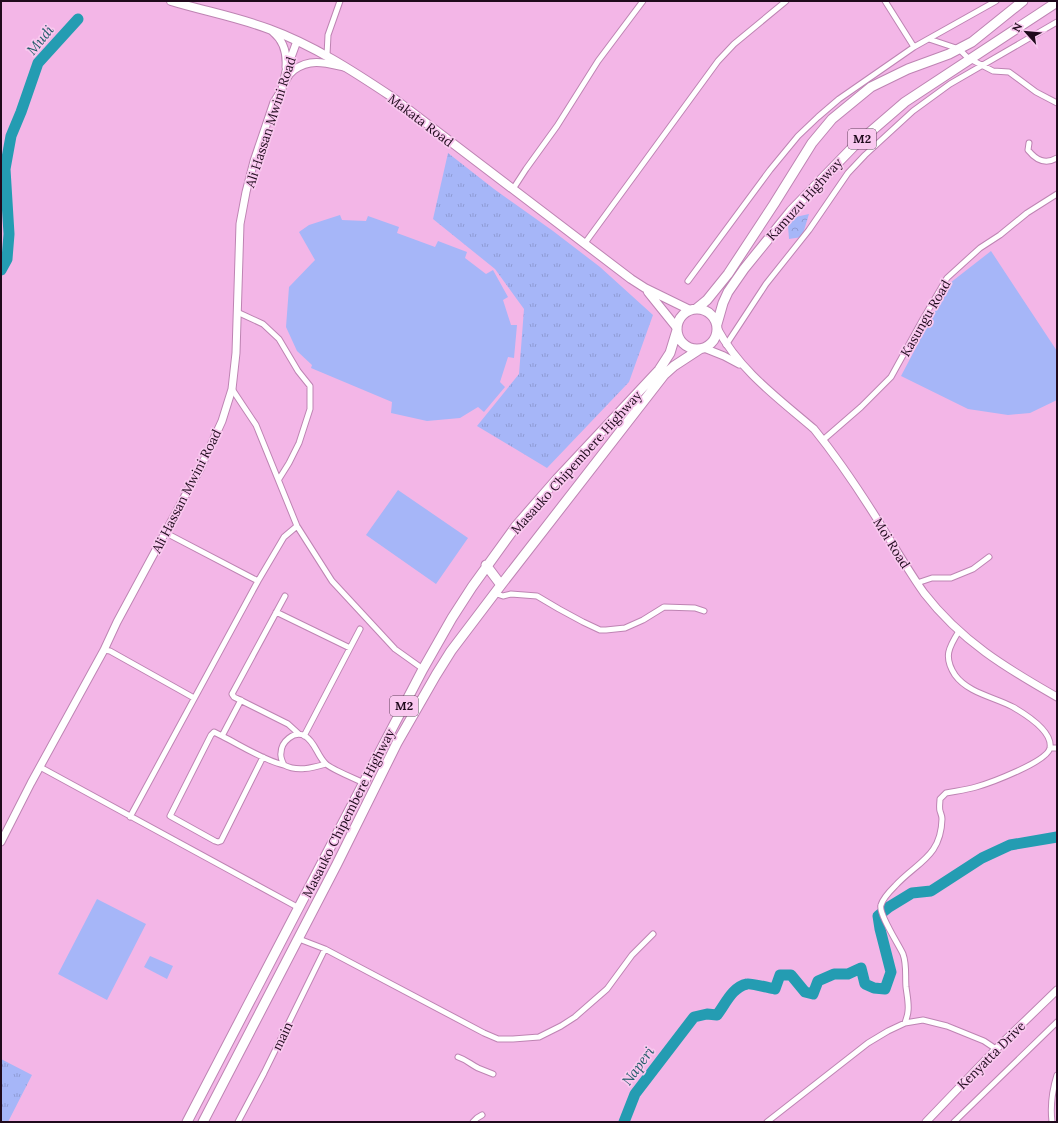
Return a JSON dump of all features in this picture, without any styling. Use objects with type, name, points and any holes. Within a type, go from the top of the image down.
[{"type":"highway","name":"Kamuzu Highway","points":[[693,309],[712,295],[728,274],[812,143],[832,119],[870,87],[908,69],[949,54],[972,42],[1023,1]]},
{"type":"highway","name":"Kamuzu Highway","points":[[717,326],[723,303],[734,283],[791,210],[854,146],[904,102],[1057,2]]},
{"type":"highway","points":[[693,309],[703,309],[709,313],[714,318],[717,326]]},
{"type":"highway","name":"M2","points":[[677,329],[679,320],[684,314],[693,309]]},
{"type":"highway","name":"M2","points":[[702,348],[709,345],[714,340],[717,326]]},
{"type":"highway","points":[[677,329],[682,342],[687,346],[693,349],[702,348]]},
{"type":"highway","name":"Masauko Chipembere Highway","points":[[186,1122],[423,669],[452,618],[486,566],[538,500],[659,370],[670,353],[677,329]]},
{"type":"highway","name":"Masauko Chipembere Highway","points":[[205,1121],[415,711],[451,651],[500,585],[664,375],[674,366],[702,348]]},
{"type":"highway","points":[[486,566],[500,585]]},
{"type":"main road","name":"Makata Road","points":[[171,1],[269,28],[326,55],[392,97],[645,288],[693,309]]},
{"type":"main road","points":[[269,28],[282,41],[285,53],[286,71]]},
{"type":"main road","name":"Ali Hassan Mwini Road","points":[[1,842],[104,650],[117,622],[200,469],[222,421],[232,389],[236,353],[240,224],[246,192],[254,161],[274,102],[282,89],[286,71],[297,41]]},
{"type":"main road","points":[[282,89],[289,74],[298,67],[307,63],[317,62],[346,67]]},
{"type":"main road","name":"Makata Road","points":[[645,288],[677,329]]},
{"type":"main road","points":[[717,326],[726,345],[746,369]]},
{"type":"main road","points":[[702,348],[724,356],[746,369]]},
{"type":"main road","name":"Moi Road","points":[[746,369],[814,429],[823,440],[866,501],[917,583],[925,594],[959,631],[995,660],[1057,698]]},
{"type":"main road","name":"Kenyatta Drive","points":[[926,1122],[996,1049],[1057,990]]},
{"type":"street","points":[[326,55],[328,35],[340,1]]},
{"type":"street","points":[[513,189],[557,126],[598,61],[643,1]]},
{"type":"street","points":[[585,243],[718,61],[734,44],[786,1]]},
{"type":"street","points":[[885,1],[914,47]]},
{"type":"street","points":[[688,281],[770,170],[798,136],[839,99],[914,47],[996,1]]},
{"type":"street","points":[[726,345],[766,284],[809,230],[848,173],[865,155],[913,111],[950,84],[1057,22]]},
{"type":"street","points":[[929,39],[959,49],[970,59],[993,71],[1009,72],[1036,92],[1057,103]]},
{"type":"street","points":[[1029,143],[1028,150],[1037,159],[1047,162],[1057,158]]},
{"type":"street","name":"Kasungu Road","points":[[823,440],[861,407],[891,377],[947,278],[980,248],[1027,213],[1057,194]]},
{"type":"street","points":[[237,312],[263,324],[279,340],[310,386],[310,409],[299,443],[279,479]]},
{"type":"street","points":[[232,389],[256,424],[297,526],[332,581],[395,649],[423,669]]},
{"type":"street","points":[[130,817],[258,581],[284,537],[297,526]]},
{"type":"street","points":[[166,533],[258,581]]},
{"type":"street","points":[[917,583],[932,578],[951,578],[973,569],[989,557]]},
{"type":"street","points":[[494,593],[503,596],[511,594],[537,596],[600,630],[625,628],[643,620],[664,607],[695,608],[704,611]]},
{"type":"street","points":[[285,596],[233,692],[234,697],[288,724],[301,735],[310,740],[326,764],[364,783]]},
{"type":"street","points":[[276,612],[350,648]]},
{"type":"street","points":[[284,765],[280,751],[286,740],[291,737],[301,735],[360,629]]},
{"type":"street","points":[[905,1023],[908,1010],[906,966],[903,954],[896,943],[887,922],[881,915],[880,906],[902,878],[923,862],[934,850],[941,828],[942,817],[940,798],[946,793],[976,787],[992,782],[1014,772],[1045,756],[1050,748],[1045,734],[1036,721],[1011,706],[967,686],[956,676],[950,667],[948,654],[950,646],[959,631]]},
{"type":"street","points":[[104,650],[110,651],[194,698]]},
{"type":"street","points":[[222,736],[241,700]]},
{"type":"street","points":[[264,757],[221,841],[215,841],[170,816],[210,735],[214,732],[264,757],[276,763],[290,768],[312,768],[326,764]]},
{"type":"street","points":[[1050,748],[1057,748]]},
{"type":"street","points":[[40,767],[299,908]]},
{"type":"street","points":[[299,939],[325,949],[484,1033],[498,1039],[513,1039],[539,1037],[575,1017],[607,989],[632,955],[653,934]]},
{"type":"street","name":"main","points":[[238,1122],[264,1073],[325,949]]},
{"type":"street","points":[[767,1122],[868,1043],[905,1023],[923,1020],[947,1026],[984,1041],[996,1049]]},
{"type":"street","points":[[954,1122],[1057,1022]]},
{"type":"street","points":[[458,1057],[469,1061],[472,1065],[493,1074]]},
{"type":"street","points":[[1052,1122],[1052,1092],[1057,1075]]},
{"type":"street","points":[[473,1122],[476,1118],[482,1115]]},
{"type":"green space","points":[[448,153],[600,267],[653,315],[629,382],[547,468],[477,426],[519,374],[524,309],[495,269],[433,219]]},
{"type":"green space","points":[[809,214],[802,237],[789,239],[788,226],[791,218]]},
{"type":"green space","points":[[340,215],[342,220],[366,221],[368,216],[399,227],[397,233],[435,247],[438,241],[467,252],[465,258],[486,274],[493,270],[508,297],[503,300],[511,325],[517,325],[514,358],[508,357],[500,382],[505,387],[484,412],[478,407],[460,418],[427,421],[391,413],[392,402],[311,368],[312,365],[297,351],[286,327],[289,287],[315,260],[299,232],[309,225]]},
{"type":"green space","points":[[991,251],[1057,351],[1057,400],[1030,413],[1008,415],[968,409],[901,376],[950,283]]},
{"type":"green space","points":[[398,490],[468,538],[436,584],[366,535]]},
{"type":"green space","points":[[97,899],[146,924],[107,1000],[58,974]]},
{"type":"green space","points":[[150,956],[173,966],[167,979],[144,967]]},
{"type":"green space","points":[[1,1059],[32,1075],[8,1122],[1,1122]]},
{"type":"waterway","name":"Mudi","points":[[1,270],[7,259],[9,234],[5,169],[11,136],[38,63],[78,19]]},
{"type":"waterway","name":"Naperi","points":[[624,1122],[635,1094],[694,1017],[707,1014],[717,1015],[733,992],[747,984],[775,989],[780,975],[791,975],[805,992],[813,994],[818,981],[834,974],[848,974],[861,968],[865,984],[874,988],[885,989],[891,972],[878,916],[889,907],[912,893],[931,891],[982,858],[1010,845],[1057,837]]}]
